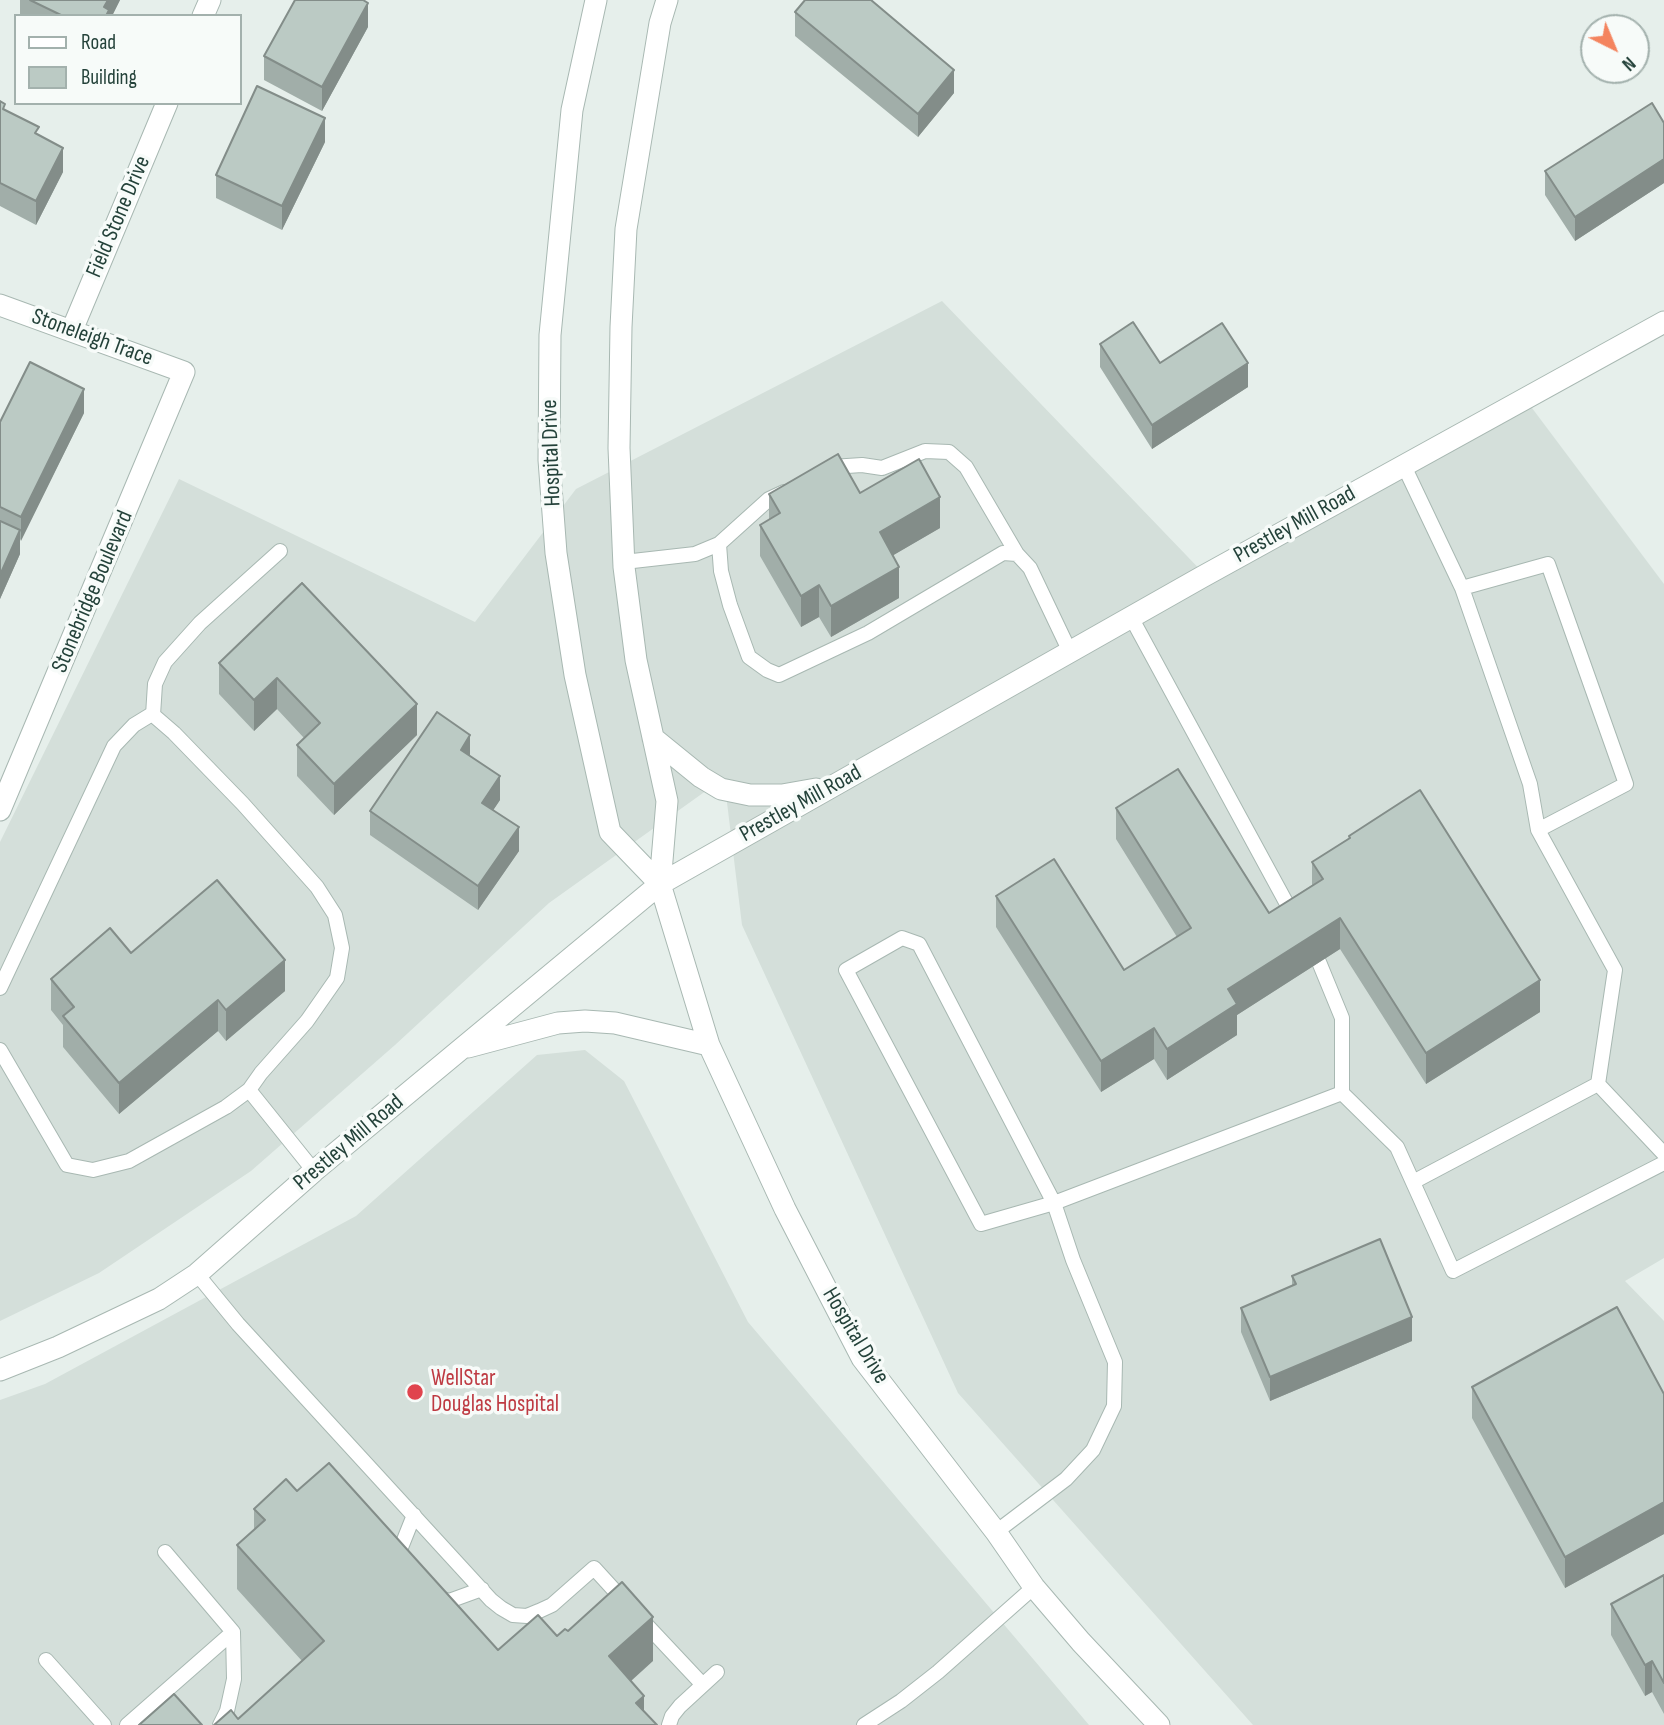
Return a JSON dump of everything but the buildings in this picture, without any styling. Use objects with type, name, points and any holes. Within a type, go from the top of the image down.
[{"type":"street","name":"Hospital Drive","points":[[596,0],[572,110],[550,335],[549,460],[556,552],[575,675],[610,832],[660,884]]},
{"type":"street","name":"Hospital Drive","points":[[667,0],[660,23],[626,229],[619,447],[624,562],[636,660],[667,801],[660,884],[709,1045],[785,1209],[862,1358],[996,1532],[1034,1587],[1081,1643],[1159,1725]]},
{"type":"street","name":"Field Stone Drive","points":[[72,330],[166,105]]},
{"type":"street","name":"Stoneleigh Trace","points":[[0,305],[184,372]]},
{"type":"street","name":"Prestley Mill Road","points":[[0,1370],[58,1347],[159,1298],[197,1274],[314,1171],[660,884],[1131,617],[1664,322]]},
{"type":"street","name":"Stonebridge Boulevard","points":[[0,810],[7,776],[184,372]]},
{"type":"street","points":[[653,738],[701,778],[721,789],[750,795],[782,795],[832,786]]},
{"type":"street","points":[[462,1048],[558,1023],[585,1021],[615,1023],[709,1045]]},
{"type":"lane","points":[[819,474],[832,467],[862,465],[882,468],[925,451],[950,452],[966,467],[1017,554],[1030,568],[1070,652]]},
{"type":"lane","points":[[1404,466],[1462,588],[1530,784],[1538,830],[1615,970],[1598,1084]]},
{"type":"lane","points":[[624,562],[695,554],[719,544],[769,499],[794,486]]},
{"type":"lane","points":[[719,544],[721,571],[749,657],[779,676],[868,633],[1003,553],[1017,554]]},
{"type":"lane","points":[[153,715],[155,684],[165,662],[200,623],[281,551]]},
{"type":"lane","points":[[1462,588],[1548,564],[1626,784],[1538,830]]},
{"type":"lane","points":[[1131,617],[1298,925]]},
{"type":"lane","points":[[0,988],[114,746],[134,724],[153,715]]},
{"type":"lane","points":[[0,1050],[67,1165],[93,1170],[129,1161],[226,1107],[249,1090],[307,1021],[337,978],[342,948],[335,915],[317,887],[243,804],[153,715]]},
{"type":"lane","points":[[996,1532],[1066,1479],[1093,1450],[1114,1405],[1115,1362],[1073,1261],[1054,1203],[919,944],[902,938],[846,970],[981,1224],[1054,1203],[1342,1093]]},
{"type":"lane","points":[[1319,962],[1342,1018],[1342,1093],[1398,1147],[1453,1271],[1664,1163]]},
{"type":"lane","points":[[1598,1084],[1664,1154]]},
{"type":"lane","points":[[1413,1182],[1598,1084]]},
{"type":"lane","points":[[249,1090],[314,1171]]},
{"type":"lane","points":[[197,1274],[238,1324],[491,1600],[513,1615],[527,1616],[552,1605],[594,1569],[703,1685]]},
{"type":"lane","points":[[404,1563],[400,1550],[414,1515]]},
{"type":"lane","points":[[164,1552],[233,1632],[234,1679],[227,1711],[220,1725]]},
{"type":"lane","points":[[864,1725],[938,1672],[1034,1587]]},
{"type":"lane","points":[[434,1596],[449,1601],[482,1589]]},
{"type":"lane","points":[[127,1725],[233,1632]]},
{"type":"lane","points":[[46,1660],[104,1725]]},
{"type":"lane","points":[[669,1725],[680,1706],[717,1672]]},
{"type":"shaded area","points":[[942,301],[1211,581],[1526,400],[1664,584],[1664,1258],[1625,1281],[1664,1321],[1664,1725],[1253,1725],[958,1393],[742,925],[724,778],[549,903],[395,1045],[251,1171],[99,1273],[0,1321],[0,842],[179,479],[475,622],[576,489]]},
{"type":"shaded area","name":"WellStar Douglas Hospital","points":[[585,1050],[624,1081],[748,1322],[1089,1725],[0,1725],[0,1400],[45,1384],[356,1216],[537,1055]]},
{"type":"place","name":"WellStar Douglas Hospital","points":[[415,1392]]}]
